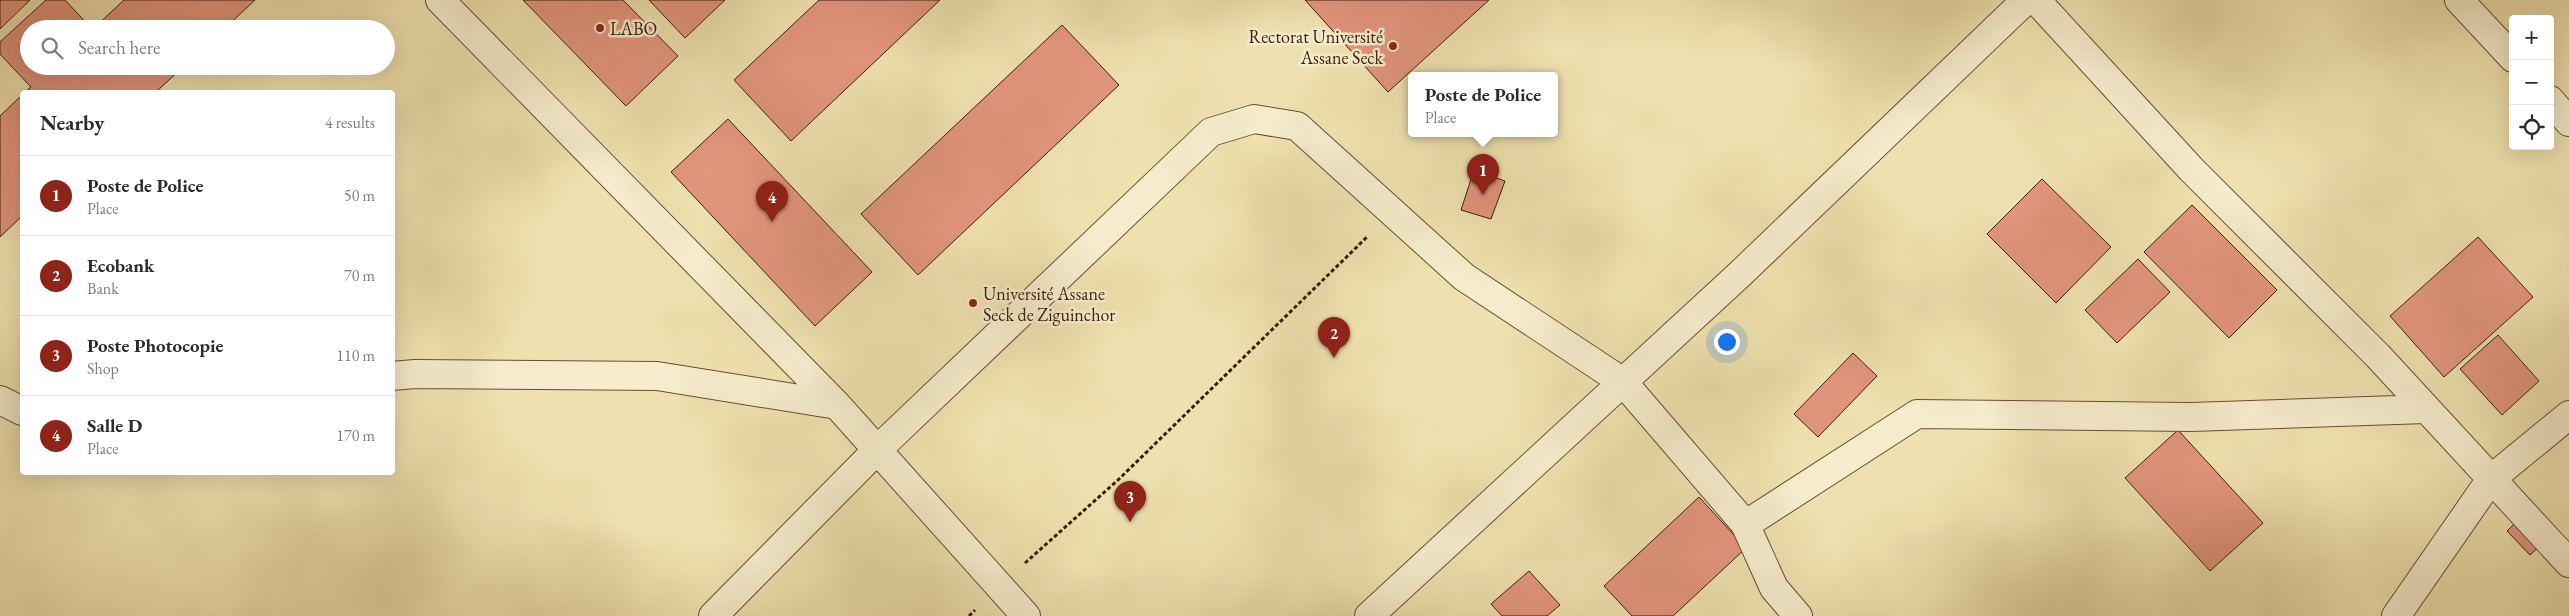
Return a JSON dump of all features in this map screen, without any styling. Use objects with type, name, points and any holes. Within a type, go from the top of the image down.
[{"type":"street","points":[[440,0],[837,405],[876,451],[1026,616]]},
{"type":"street","points":[[1369,616],[1739,275],[2026,0]]},
{"type":"street","points":[[2036,0],[2191,169],[2378,356],[2569,563]]},
{"type":"street","points":[[2459,0],[2509,54]]},
{"type":"street","points":[[2554,105],[2569,122]]},
{"type":"street","points":[[713,616],[876,451],[1211,132],[1254,119],[1297,126],[1394,211],[1464,277],[1623,382],[1687,460],[1745,525],[1774,588],[1798,616]]},
{"type":"street","points":[[395,376],[415,374],[657,376],[837,405]]},
{"type":"street","points":[[0,400],[20,410]]},
{"type":"street","points":[[1745,525],[1917,414],[2191,417],[2426,409]]},
{"type":"street","points":[[2396,616],[2491,479],[2569,415]]},
{"type":"path","points":[[969,616],[998,587],[1118,480],[1394,211]]},
{"type":"building","points":[[0,0],[30,0],[0,29]]},
{"type":"building","points":[[46,0],[65,0],[84,20],[24,20]]},
{"type":"building","points":[[124,0],[255,0],[234,20],[103,20]]},
{"type":"building","name":"LABO","points":[[523,0],[623,0],[678,56],[626,106]]},
{"type":"building","points":[[649,0],[725,0],[685,38]]},
{"type":"building","points":[[819,0],[940,0],[791,141],[734,80]]},
{"type":"building","name":"Rectorat Université Assane Seck","points":[[1305,0],[1489,0],[1408,72],[1388,92]]},
{"type":"building","points":[[20,24],[20,75],[174,75],[158,90],[27,90],[31,87],[0,54],[0,42]]},
{"type":"building","points":[[1062,25],[1119,85],[918,275],[861,214]]},
{"type":"building","points":[[20,97],[20,218],[0,237],[0,116]]},
{"type":"building","points":[[728,119],[872,272],[815,326],[671,172]]},
{"type":"building","points":[[1474,170],[1505,181],[1491,219],[1461,210]]},
{"type":"building","points":[[2042,179],[2111,247],[2056,303],[1987,234]]},
{"type":"building","points":[[2192,205],[2277,290],[2229,338],[2144,252]]},
{"type":"building","points":[[2478,237],[2533,297],[2444,377],[2390,316]]},
{"type":"building","points":[[2138,259],[2170,292],[2117,343],[2085,310]]},
{"type":"building","points":[[2498,335],[2539,381],[2502,415],[2460,369]]},
{"type":"building","points":[[1853,353],[1877,376],[1818,437],[1794,414]]},
{"type":"building","points":[[2178,430],[2263,523],[2210,571],[2125,478]]},
{"type":"building","points":[[1699,497],[1746,548],[1673,616],[1632,616],[1604,586]]},
{"type":"building","points":[[2520,518],[2544,542],[2530,555],[2507,531]]},
{"type":"building","points":[[1529,571],[1560,605],[1547,616],[1502,616],[1491,604]]},
{"type":"place","name":"LABO","points":[[600,28]]},
{"type":"place","name":"Rectorat Université Assane Seck","points":[[1393,46]]},
{"type":"place","name":"Poste de Police","points":[[1483,195]]},
{"type":"place","name":"Salle D","points":[[772,222]]},
{"type":"place","name":"Université Assane Seck de Ziguinchor","points":[[973,303]]},
{"type":"place","name":"Ecobank","points":[[1334,358]]},
{"type":"place","name":"Poste Photocopie","points":[[1130,522]]}]
